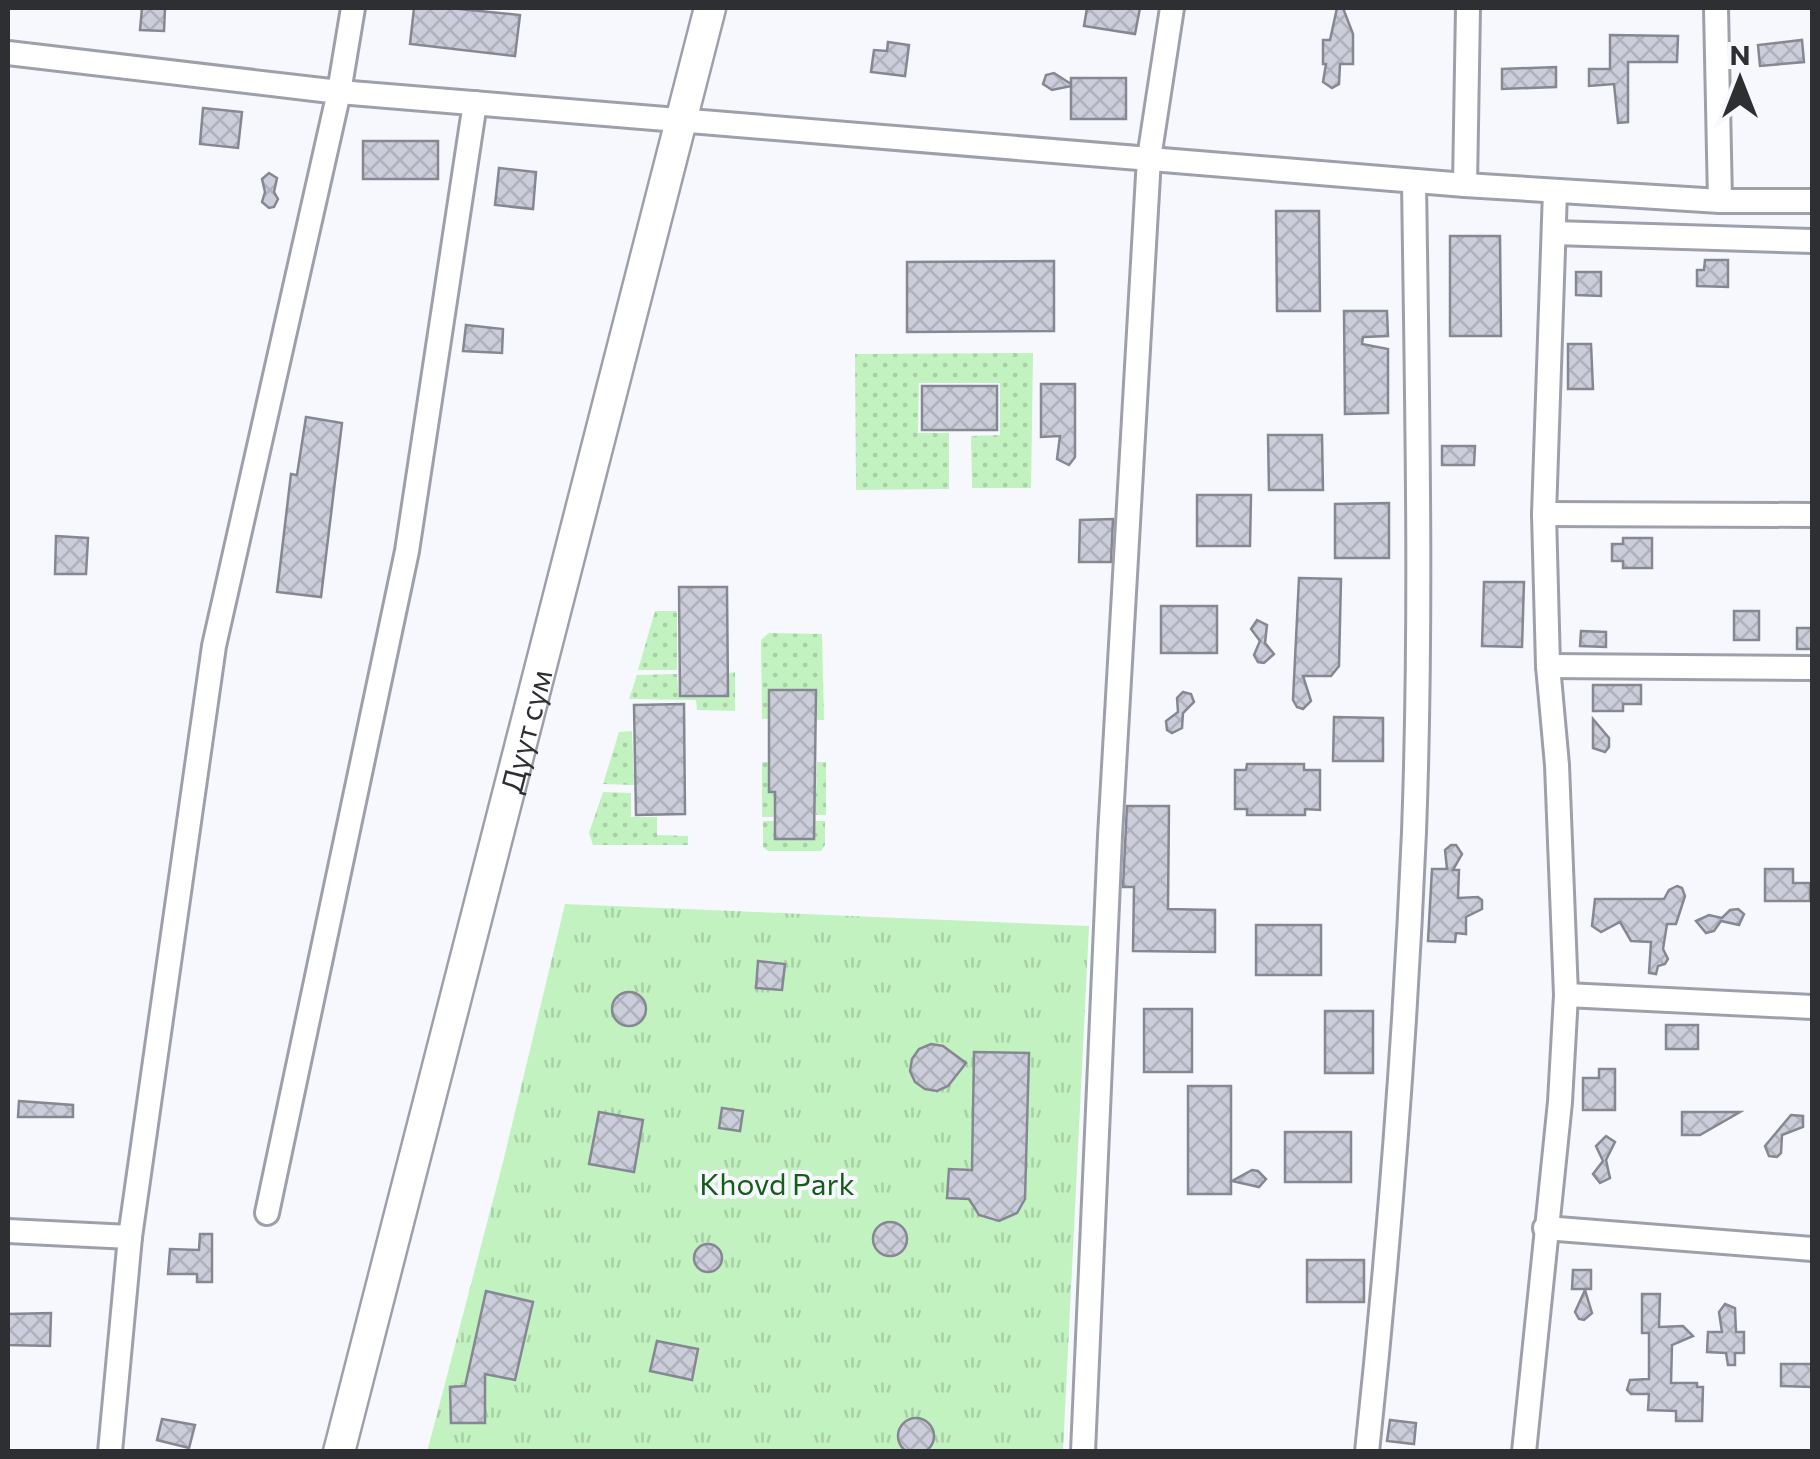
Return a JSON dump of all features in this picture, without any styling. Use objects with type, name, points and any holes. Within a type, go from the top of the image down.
[{"type":"main road","name":"Дуут сум","points":[[338,1452],[710,8]]},
{"type":"street","points":[[110,1452],[130,1237],[214,646],[339,92],[353,8]]},
{"type":"street","points":[[1083,1452],[1112,816],[1149,158],[1172,8]]},
{"type":"street","points":[[1465,185],[1468,8]]},
{"type":"street","points":[[1716,8],[1720,201]]},
{"type":"street","points":[[8,53],[339,92],[1465,185],[1720,201],[1812,201]]},
{"type":"street","points":[[267,1212],[407,552],[475,103]]},
{"type":"street","points":[[1367,1452],[1396,1150],[1414,830],[1418,484],[1414,180]]},
{"type":"street","points":[[1524,1452],[1560,1102],[1566,995],[1544,514],[1555,191]]},
{"type":"street","points":[[1554,232],[1812,242]]},
{"type":"street","points":[[1544,514],[1812,515]]},
{"type":"street","points":[[1548,666],[1812,668]]},
{"type":"street","points":[[1566,995],[1812,1007]]},
{"type":"street","points":[[1545,1228],[1812,1249]]},
{"type":"street","points":[[8,1231],[130,1237]]},
{"type":"green space","points":[[1033,353],[1031,488],[972,488],[971,436],[1000,435],[1000,383],[919,383],[918,433],[949,433],[949,489],[856,490],[855,354]]},
{"type":"green space","points":[[655,611],[677,611],[677,670],[638,670]]},
{"type":"green space","points":[[769,633],[822,634],[824,720],[817,720],[816,689],[768,689],[768,719],[762,719],[761,640]]},
{"type":"green space","points":[[735,672],[735,711],[697,710],[696,700],[629,699],[637,675],[677,674],[679,697],[728,697],[729,673]]},
{"type":"green space","points":[[632,731],[634,785],[603,784],[619,732]]},
{"type":"green space","points":[[762,762],[768,762],[769,793],[816,793],[817,762],[826,762],[826,815],[816,815],[815,811],[774,811],[773,817],[762,817]]},
{"type":"green space","points":[[603,792],[631,793],[631,817],[657,817],[657,835],[688,836],[688,845],[593,845],[589,833]]},
{"type":"green space","points":[[763,821],[774,821],[775,840],[815,840],[815,821],[825,821],[825,845],[821,851],[768,851],[763,847]]},
{"type":"green space","name":"Khovd Park","points":[[565,904],[1089,926],[1063,1451],[427,1452]]},
{"type":"building","points":[[142,8],[165,8],[164,31],[140,30]]},
{"type":"building","points":[[414,8],[520,15],[515,56],[410,44]]},
{"type":"building","points":[[1087,8],[1140,8],[1135,34],[1084,26]]},
{"type":"building","points":[[1337,8],[1343,8],[1353,34],[1353,64],[1340,64],[1339,84],[1332,88],[1323,82],[1323,40],[1330,40]]},
{"type":"building","points":[[1610,35],[1678,36],[1677,62],[1628,62],[1628,122],[1618,123],[1614,84],[1589,86],[1589,69],[1610,69]]},
{"type":"building","points":[[1802,40],[1804,62],[1760,66],[1758,45]]},
{"type":"building","points":[[888,42],[909,45],[905,76],[871,72],[874,50],[887,51]]},
{"type":"building","points":[[1556,67],[1556,87],[1502,89],[1502,69]]},
{"type":"building","points":[[1054,73],[1071,84],[1071,78],[1126,78],[1126,119],[1071,119],[1071,86],[1052,90],[1043,84],[1046,75]]},
{"type":"building","points":[[203,108],[242,112],[238,148],[200,144]]},
{"type":"building","points":[[363,141],[438,141],[438,179],[363,179]]},
{"type":"building","points":[[499,168],[536,172],[533,209],[495,205]]},
{"type":"building","points":[[269,173],[277,178],[274,192],[278,199],[269,208],[262,202],[262,179]]},
{"type":"building","points":[[1276,211],[1319,211],[1320,311],[1277,311]]},
{"type":"building","points":[[1450,236],[1500,236],[1501,336],[1450,336]]},
{"type":"building","points":[[1705,260],[1728,260],[1728,287],[1697,286],[1697,270],[1704,270]]},
{"type":"building","points":[[1054,261],[1054,331],[907,332],[907,262]]},
{"type":"building","points":[[1576,272],[1601,272],[1601,296],[1576,295]]},
{"type":"building","points":[[1344,311],[1387,311],[1388,336],[1363,337],[1362,344],[1388,349],[1388,413],[1345,414]]},
{"type":"building","points":[[466,325],[503,329],[502,353],[463,351]]},
{"type":"building","points":[[1568,344],[1591,344],[1593,389],[1568,389]]},
{"type":"building","points":[[1041,384],[1075,384],[1075,457],[1069,465],[1057,459],[1060,436],[1041,437]]},
{"type":"building","points":[[922,386],[997,386],[997,430],[922,430]]},
{"type":"building","points":[[306,417],[342,423],[321,597],[277,592],[291,474],[297,475]]},
{"type":"building","points":[[1268,435],[1322,435],[1323,490],[1269,490]]},
{"type":"building","points":[[1442,446],[1475,446],[1474,465],[1442,465]]},
{"type":"building","points":[[1197,495],[1251,495],[1250,546],[1197,546]]},
{"type":"building","points":[[1389,503],[1389,558],[1335,558],[1335,504]]},
{"type":"building","points":[[1113,519],[1111,562],[1079,562],[1080,520]]},
{"type":"building","points":[[56,536],[88,538],[86,574],[55,574]]},
{"type":"building","points":[[1623,538],[1652,538],[1652,568],[1623,568],[1623,561],[1612,561],[1612,544],[1623,544]]},
{"type":"building","points":[[1299,578],[1341,579],[1339,666],[1331,676],[1303,676],[1311,701],[1303,709],[1293,700]]},
{"type":"building","points":[[1484,582],[1524,582],[1522,647],[1482,646]]},
{"type":"building","points":[[679,587],[727,587],[728,696],[680,696]]},
{"type":"building","points":[[1161,606],[1217,606],[1217,653],[1161,653]]},
{"type":"building","points":[[1734,611],[1759,611],[1759,640],[1734,640]]},
{"type":"building","points":[[1257,620],[1267,625],[1265,643],[1274,654],[1264,663],[1254,655],[1260,641],[1251,629]]},
{"type":"building","points":[[1797,628],[1812,628],[1812,649],[1797,649]]},
{"type":"building","points":[[1581,631],[1606,632],[1606,647],[1580,646]]},
{"type":"building","points":[[1593,685],[1641,685],[1641,704],[1623,704],[1623,711],[1593,711]]},
{"type":"building","points":[[769,690],[816,690],[814,839],[775,839],[775,792],[769,792]]},
{"type":"building","points":[[1183,692],[1191,694],[1194,702],[1183,713],[1182,728],[1172,733],[1167,730],[1166,721],[1178,712],[1177,698]]},
{"type":"building","points":[[684,704],[685,814],[636,815],[634,705]]},
{"type":"building","points":[[1334,717],[1383,718],[1383,761],[1333,761]]},
{"type":"building","points":[[1593,719],[1609,738],[1605,752],[1593,748]]},
{"type":"building","points":[[1247,764],[1304,764],[1304,770],[1320,770],[1320,810],[1305,809],[1305,815],[1247,815],[1247,809],[1235,809],[1235,770],[1246,770]]},
{"type":"building","points":[[1127,806],[1169,806],[1168,909],[1215,910],[1215,952],[1133,951],[1134,887],[1123,887]]},
{"type":"building","points":[[1456,845],[1462,854],[1453,870],[1459,870],[1458,898],[1478,897],[1482,909],[1466,917],[1466,934],[1456,933],[1455,942],[1428,941],[1432,869],[1447,869],[1445,850]]},
{"type":"building","points":[[1765,869],[1793,869],[1793,883],[1810,883],[1810,901],[1765,901]]},
{"type":"building","points":[[1677,886],[1685,896],[1676,924],[1667,924],[1663,949],[1668,959],[1658,966],[1656,974],[1649,973],[1651,942],[1631,941],[1620,922],[1601,932],[1592,926],[1595,899],[1664,899]]},
{"type":"building","points":[[1738,909],[1744,914],[1739,925],[1721,921],[1714,931],[1706,933],[1696,921],[1709,915],[1722,918],[1730,910]]},
{"type":"building","points":[[1256,925],[1321,925],[1321,975],[1256,975]]},
{"type":"building","points":[[758,961],[785,964],[782,990],[756,988]]},
{"type":"building","points":[[629,992],[641,997],[646,1009],[641,1021],[629,1026],[617,1021],[612,1009],[617,997]]},
{"type":"building","points":[[1144,1009],[1192,1009],[1192,1072],[1144,1072]]},
{"type":"building","points":[[1325,1011],[1373,1011],[1373,1073],[1325,1073]]},
{"type":"building","points":[[1666,1025],[1698,1025],[1698,1049],[1666,1049]]},
{"type":"building","points":[[931,1044],[943,1046],[966,1063],[948,1086],[937,1091],[915,1082],[910,1071],[919,1049]]},
{"type":"building","points":[[974,1052],[1029,1053],[1025,1199],[1017,1213],[999,1221],[979,1215],[969,1199],[947,1198],[949,1169],[972,1170]]},
{"type":"building","points":[[1599,1069],[1615,1069],[1615,1110],[1583,1110],[1583,1078],[1599,1078]]},
{"type":"building","points":[[1188,1086],[1231,1086],[1231,1194],[1188,1194]]},
{"type":"building","points":[[19,1101],[73,1105],[73,1117],[18,1117]]},
{"type":"building","points":[[722,1108],[743,1111],[740,1131],[719,1128]]},
{"type":"building","points":[[599,1112],[643,1120],[634,1172],[589,1164]]},
{"type":"building","points":[[1682,1112],[1740,1112],[1700,1135],[1682,1135]]},
{"type":"building","points":[[1791,1115],[1803,1116],[1803,1127],[1782,1135],[1781,1153],[1769,1156],[1765,1146]]},
{"type":"building","points":[[1285,1132],[1351,1132],[1351,1182],[1285,1182]]},
{"type":"building","points":[[1606,1136],[1615,1142],[1606,1160],[1610,1178],[1600,1183],[1593,1174],[1603,1161],[1596,1146]]},
{"type":"building","points":[[1252,1170],[1266,1179],[1259,1187],[1232,1181]]},
{"type":"building","points":[[890,1222],[902,1227],[907,1239],[902,1251],[890,1256],[878,1251],[873,1239],[878,1227]]},
{"type":"building","points":[[200,1234],[212,1234],[212,1282],[197,1282],[197,1274],[168,1274],[170,1249],[199,1250]]},
{"type":"building","points":[[708,1244],[718,1248],[722,1258],[718,1268],[708,1272],[698,1268],[694,1258],[698,1248]]},
{"type":"building","points":[[1307,1260],[1364,1260],[1364,1302],[1307,1302]]},
{"type":"building","points":[[1573,1270],[1591,1270],[1591,1289],[1572,1289]]},
{"type":"building","points":[[1585,1290],[1592,1313],[1584,1320],[1575,1312]]},
{"type":"building","points":[[486,1291],[533,1302],[515,1380],[485,1374],[485,1423],[451,1423],[450,1387],[465,1386]]},
{"type":"building","points":[[1642,1294],[1660,1294],[1659,1327],[1683,1326],[1693,1336],[1672,1345],[1671,1383],[1697,1383],[1697,1387],[1703,1387],[1702,1421],[1676,1421],[1676,1411],[1648,1410],[1649,1394],[1631,1394],[1627,1390],[1630,1380],[1649,1379],[1649,1333],[1642,1333]]},
{"type":"building","points":[[1725,1304],[1735,1308],[1736,1332],[1744,1332],[1744,1353],[1735,1353],[1735,1365],[1728,1365],[1726,1353],[1707,1352],[1708,1332],[1722,1332],[1719,1312]]},
{"type":"building","points":[[51,1313],[50,1346],[8,1345],[8,1314]]},
{"type":"building","points":[[657,1341],[698,1349],[692,1380],[650,1371]]},
{"type":"building","points":[[1781,1364],[1812,1364],[1812,1387],[1781,1386]]},
{"type":"building","points":[[916,1418],[929,1423],[934,1436],[929,1449],[916,1454],[903,1449],[898,1436],[903,1423]]},
{"type":"building","points":[[162,1419],[195,1425],[189,1448],[157,1440]]},
{"type":"building","points":[[1390,1420],[1416,1423],[1414,1444],[1387,1441]]}]
